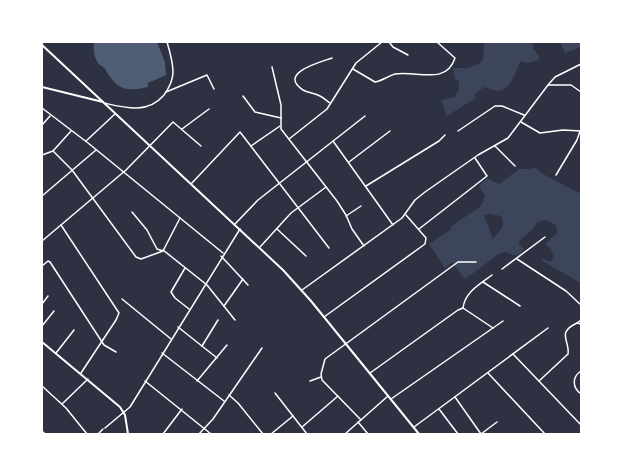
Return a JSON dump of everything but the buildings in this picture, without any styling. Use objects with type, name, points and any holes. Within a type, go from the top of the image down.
[{"type":"main road","points":[[42,45],[260,247],[302,290],[419,434]]},
{"type":"main road","points":[[42,87],[104,103]]},
{"type":"main road","points":[[42,342],[114,401],[124,413],[128,434]]},
{"type":"street","points":[[104,103],[128,108],[144,108],[158,100],[171,84],[173,73],[167,42]]},
{"type":"street","points":[[289,139],[322,113],[330,104],[356,63],[382,42]]},
{"type":"street","points":[[389,42],[393,47],[408,55]]},
{"type":"street","points":[[352,69],[375,82],[395,74],[432,75],[445,72],[455,58],[437,42]]},
{"type":"street","points":[[330,104],[322,97],[301,89],[296,83],[295,77],[296,74],[304,68],[332,58]]},
{"type":"street","points":[[302,290],[406,215],[414,202],[421,195],[475,157],[510,136],[555,77],[581,64]]},
{"type":"street","points":[[272,67],[281,105],[280,126],[326,187],[364,246]]},
{"type":"street","points":[[166,92],[207,75],[214,89]]},
{"type":"street","points":[[548,85],[571,85],[581,92]]},
{"type":"street","points":[[243,96],[256,112],[281,118]]},
{"type":"street","points":[[458,131],[495,106],[502,106],[525,116]]},
{"type":"street","points":[[42,108],[86,141],[123,173],[223,253]]},
{"type":"street","points":[[182,129],[209,109]]},
{"type":"street","points":[[86,141],[115,114]]},
{"type":"street","points":[[42,125],[50,115]]},
{"type":"street","points":[[235,224],[255,202],[365,116]]},
{"type":"street","points":[[42,241],[123,173],[173,122],[201,146]]},
{"type":"street","points":[[521,122],[540,134],[563,130],[580,131],[577,140],[556,174]]},
{"type":"street","points":[[251,146],[280,126]]},
{"type":"street","points":[[42,155],[53,151],[71,131]]},
{"type":"street","points":[[349,162],[390,131]]},
{"type":"street","points":[[191,184],[240,132],[329,248]]},
{"type":"street","points":[[366,186],[439,141],[445,135]]},
{"type":"street","points":[[333,141],[393,225]]},
{"type":"street","points":[[495,146],[515,166]]},
{"type":"street","points":[[42,196],[96,150]]},
{"type":"street","points":[[53,151],[72,170],[139,259],[163,251],[180,218]]},
{"type":"street","points":[[418,229],[487,176],[475,157]]},
{"type":"street","points":[[260,247],[298,207],[326,187]]},
{"type":"street","points":[[346,216],[361,206]]},
{"type":"street","points":[[132,212],[147,230],[157,249],[163,251],[205,283],[235,320]]},
{"type":"street","points":[[324,317],[425,244],[427,240],[406,215]]},
{"type":"street","points":[[61,225],[119,313],[81,373]]},
{"type":"street","points":[[277,228],[306,256]]},
{"type":"street","points":[[98,434],[130,407],[221,256],[240,229]]},
{"type":"street","points":[[502,269],[545,237]]},
{"type":"street","points":[[221,256],[248,285]]},
{"type":"street","points":[[517,259],[566,291],[581,305]]},
{"type":"street","points":[[42,266],[48,261],[50,262],[102,342],[116,352]]},
{"type":"street","points":[[321,377],[325,359],[458,262],[476,262]]},
{"type":"street","points":[[185,268],[172,290],[172,295],[189,309]]},
{"type":"street","points":[[463,308],[464,301],[470,291],[492,275]]},
{"type":"street","points":[[224,306],[243,279]]},
{"type":"street","points":[[483,282],[520,306]]},
{"type":"street","points":[[42,304],[48,296]]},
{"type":"street","points":[[122,299],[171,339]]},
{"type":"street","points":[[463,308],[492,328]]},
{"type":"street","points":[[370,373],[455,312],[463,308]]},
{"type":"street","points":[[42,326],[54,311]]},
{"type":"street","points":[[202,346],[218,320]]},
{"type":"street","points":[[539,381],[568,354],[565,333],[569,327],[581,320]]},
{"type":"street","points":[[391,399],[503,321]]},
{"type":"street","points":[[577,323],[581,324]]},
{"type":"street","points":[[178,327],[217,358]]},
{"type":"street","points":[[414,427],[548,328]]},
{"type":"street","points":[[56,353],[74,330]]},
{"type":"street","points":[[198,381],[227,345]]},
{"type":"street","points":[[199,434],[205,428],[262,348]]},
{"type":"street","points":[[162,353],[224,402]]},
{"type":"street","points":[[513,354],[581,425]]},
{"type":"street","points":[[581,371],[577,373],[574,380],[576,388],[581,394]]},
{"type":"street","points":[[488,373],[545,434]]},
{"type":"street","points":[[310,381],[321,377]]},
{"type":"street","points":[[321,377],[361,420]]},
{"type":"street","points":[[62,404],[88,379]]},
{"type":"street","points":[[145,381],[212,434]]},
{"type":"street","points":[[42,386],[62,404],[87,434]]},
{"type":"street","points":[[274,392],[307,434]]},
{"type":"street","points":[[229,395],[238,403],[263,434]]},
{"type":"street","points":[[302,427],[338,396]]},
{"type":"street","points":[[345,434],[388,396]]},
{"type":"street","points":[[454,397],[481,434],[498,422]]},
{"type":"street","points":[[162,434],[182,409]]},
{"type":"street","points":[[440,409],[458,434]]},
{"type":"street","points":[[271,434],[293,416]]},
{"type":"street","points":[[358,422],[368,434]]},
{"type":"street","points":[[42,431],[45,434]]},
{"type":"shaded area","points":[[94,42],[157,42],[165,62],[166,75],[148,83],[148,87],[140,89],[122,88],[109,76],[96,60],[94,54]]},
{"type":"shaded area","points":[[484,42],[533,42],[533,48],[539,56],[539,60],[528,63],[521,61],[511,83],[504,89],[497,91],[484,87],[474,94],[476,98],[447,116],[441,100],[455,97],[459,89],[459,81],[455,79],[453,68],[469,68],[481,62]]},
{"type":"shaded area","points":[[560,42],[580,42],[581,47],[565,53]]},
{"type":"shaded area","points":[[535,167],[543,174],[581,194],[581,283],[542,261],[543,259],[551,262],[554,256],[550,248],[545,244],[557,233],[556,226],[546,220],[538,222],[532,230],[519,241],[519,245],[524,249],[519,255],[513,255],[506,252],[499,254],[465,279],[452,262],[445,268],[429,244],[452,229],[450,227],[481,206],[485,196],[479,186],[487,178],[499,184],[519,169],[530,169]],"holes":[[[489,214],[501,216],[503,226],[493,239],[484,215]]]}]
